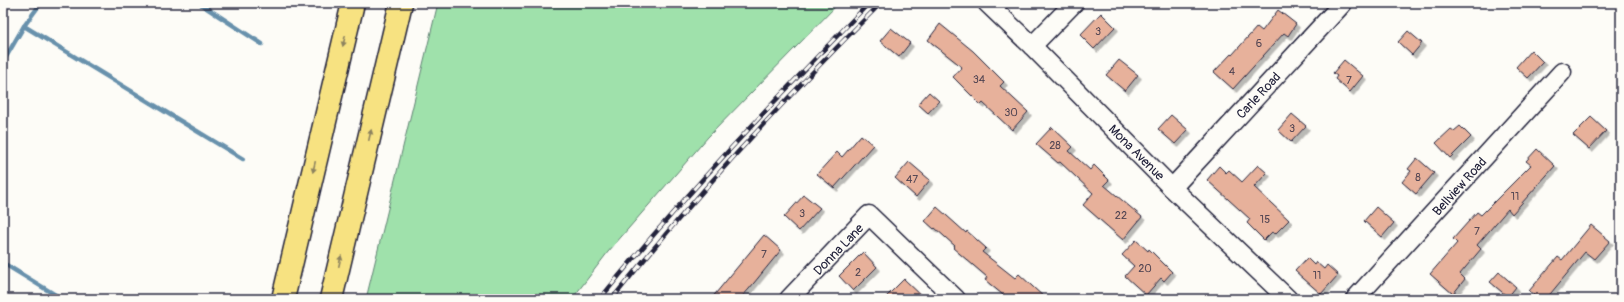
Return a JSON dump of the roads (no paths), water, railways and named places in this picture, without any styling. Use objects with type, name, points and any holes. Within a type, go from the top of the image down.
[{"type":"highway","points":[[283,299],[353,3]]},
{"type":"highway","points":[[331,299],[401,3]]},
{"type":"street","name":"Mona Avenue","points":[[987,3],[1032,46],[1172,188],[1288,299]]},
{"type":"street","points":[[1032,46],[1074,3]]},
{"type":"street","name":"Carle Road","points":[[1172,188],[1343,3]]},
{"type":"street","name":"Bellview Road","points":[[1355,299],[1562,72]]},
{"type":"street","name":"Donna Lane","points":[[789,299],[869,215],[956,299]]},
{"type":"waterway","points":[[3,62],[24,26],[41,3]]},
{"type":"waterway","points":[[199,3],[262,44]]},
{"type":"waterway","points":[[24,26],[243,159]]},
{"type":"waterway","points":[[3,263],[62,299]]},
{"type":"railway","points":[[600,299],[664,222],[765,111],[869,3]]},
{"type":"railway","points":[[612,299],[676,222],[742,147],[776,110],[881,3]]}]
